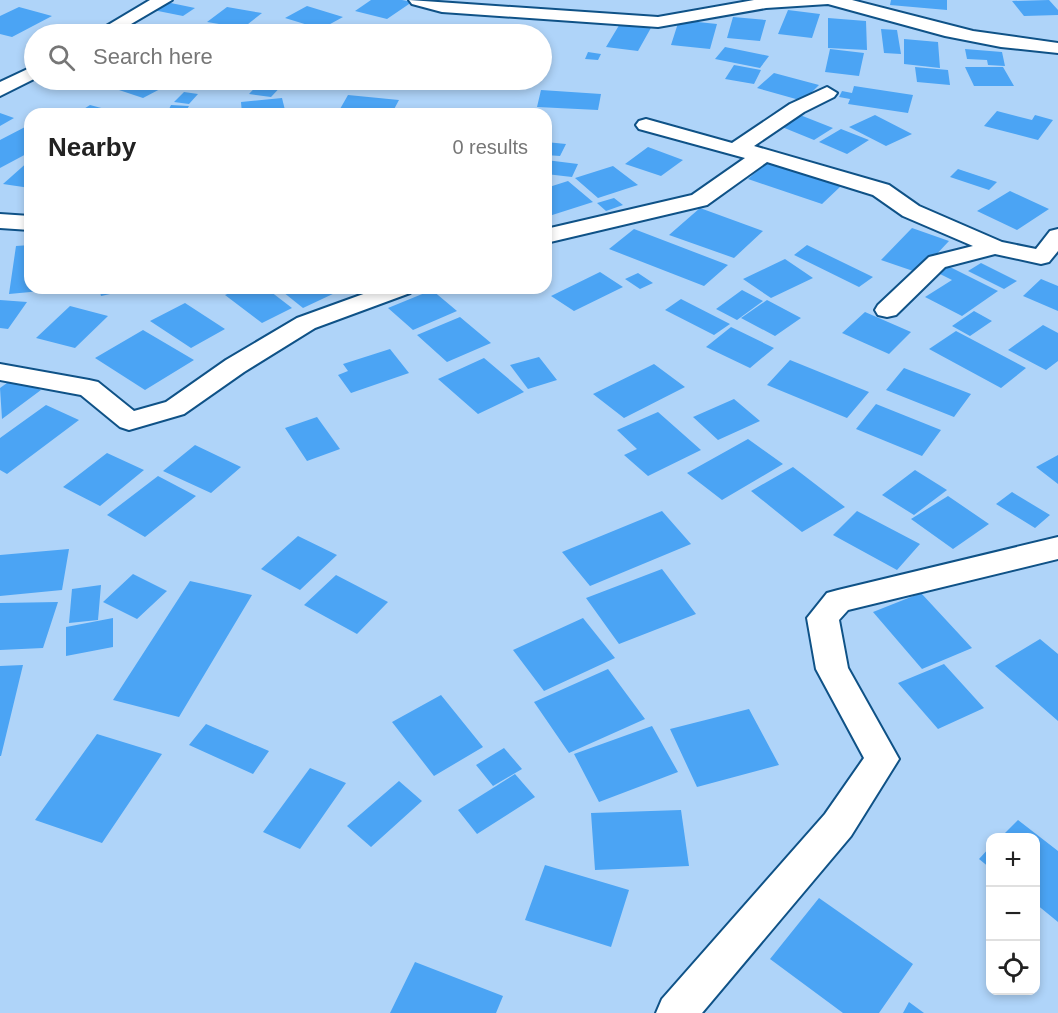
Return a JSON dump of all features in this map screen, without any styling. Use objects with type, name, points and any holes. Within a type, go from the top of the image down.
[{"type":"street","points":[[120,24],[163,0]]},
{"type":"street","points":[[418,0],[442,7],[573,18],[658,22],[766,3],[822,0]]},
{"type":"street","points":[[573,18],[580,0]]},
{"type":"street","points":[[834,0],[905,22],[1006,44],[1058,48]]},
{"type":"street","points":[[0,90],[24,77]]},
{"type":"street","points":[[735,150],[797,108],[828,93]]},
{"type":"street","points":[[646,125],[735,150],[764,154],[881,190],[911,211],[995,247],[1050,261],[1058,236]]},
{"type":"street","points":[[552,235],[699,200],[764,154]]},
{"type":"street","points":[[0,221],[24,223]]},
{"type":"street","points":[[887,310],[937,262],[995,247]]},
{"type":"street","points":[[0,372],[89,388],[129,421],[175,408],[235,366],[306,323],[386,294]]},
{"type":"street","points":[[676,1013],[838,825],[882,759],[831,669],[823,618],[838,601],[1058,548]]},
{"type":"building","points":[[371,0],[412,2],[387,19],[355,11]]},
{"type":"building","points":[[891,0],[947,0],[947,10],[890,5]]},
{"type":"building","points":[[1049,0],[1058,10],[1058,15],[1024,16],[1012,1]]},
{"type":"building","points":[[166,2],[195,8],[183,16],[153,10]]},
{"type":"building","points":[[307,6],[343,17],[330,24],[305,24],[285,18]]},
{"type":"building","points":[[19,7],[52,16],[37,24],[24,24],[24,31],[12,37],[0,34],[0,16]]},
{"type":"building","points":[[227,7],[262,13],[248,24],[207,22]]},
{"type":"building","points":[[788,10],[820,14],[812,38],[778,34]]},
{"type":"building","points":[[733,17],[766,20],[760,41],[727,38]]},
{"type":"building","points":[[828,18],[866,21],[867,50],[828,48]]},
{"type":"building","points":[[679,20],[717,24],[710,49],[671,45]]},
{"type":"building","points":[[621,22],[652,26],[638,51],[606,47]]},
{"type":"building","points":[[881,29],[897,30],[901,54],[884,53]]},
{"type":"building","points":[[904,39],[938,42],[940,68],[904,64]]},
{"type":"building","points":[[725,47],[769,56],[760,68],[715,59]]},
{"type":"building","points":[[830,49],[864,53],[859,76],[825,72]]},
{"type":"building","points":[[965,49],[1002,52],[1005,66],[988,65],[987,60],[967,59]]},
{"type":"building","points":[[588,52],[601,54],[598,60],[585,59]]},
{"type":"building","points":[[734,65],[761,70],[754,84],[725,79]]},
{"type":"building","points":[[915,67],[948,70],[950,85],[917,82]]},
{"type":"building","points":[[965,67],[1003,67],[1014,86],[974,86]]},
{"type":"building","points":[[774,73],[819,85],[803,101],[757,88]]},
{"type":"building","points":[[854,86],[913,95],[908,113],[848,104],[850,99],[839,97],[842,91],[852,93]]},
{"type":"building","points":[[119,90],[158,90],[143,98]]},
{"type":"building","points":[[253,90],[278,90],[271,97],[249,94]]},
{"type":"building","points":[[541,90],[601,94],[598,110],[537,107]]},
{"type":"building","points":[[184,92],[198,94],[189,104],[174,102]]},
{"type":"building","points":[[348,95],[399,100],[395,108],[341,108]]},
{"type":"building","points":[[282,98],[284,108],[242,108],[241,102]]},
{"type":"building","points":[[90,105],[101,108],[85,108]]},
{"type":"building","points":[[171,105],[189,106],[188,108],[170,108]]},
{"type":"building","points":[[997,111],[1032,120],[1035,115],[1053,120],[1038,140],[984,126]]},
{"type":"building","points":[[0,113],[14,118],[0,126]]},
{"type":"building","points":[[800,115],[833,128],[814,140],[782,127]]},
{"type":"building","points":[[875,115],[912,134],[886,146],[849,127]]},
{"type":"building","points":[[24,128],[24,155],[0,168],[0,140]]},
{"type":"building","points":[[841,129],[869,140],[847,154],[819,142]]},
{"type":"building","points":[[552,143],[566,144],[560,156],[552,155]]},
{"type":"building","points":[[648,147],[683,160],[661,176],[625,164]]},
{"type":"building","points":[[552,161],[578,164],[572,177],[552,175]]},
{"type":"building","points":[[767,162],[841,186],[822,204],[748,179]]},
{"type":"building","points":[[24,165],[24,187],[3,184]]},
{"type":"building","points":[[613,166],[638,185],[598,198],[575,178]]},
{"type":"building","points":[[958,169],[997,182],[989,190],[950,177]]},
{"type":"building","points":[[568,181],[593,202],[552,215],[552,186]]},
{"type":"building","points":[[1010,191],[1049,209],[1017,230],[977,211]]},
{"type":"building","points":[[614,198],[623,205],[606,211],[597,203]]},
{"type":"building","points":[[700,208],[763,231],[734,258],[669,235]]},
{"type":"building","points":[[912,228],[949,241],[919,273],[881,260]]},
{"type":"building","points":[[634,229],[728,265],[704,286],[609,249]]},
{"type":"building","points":[[24,245],[24,293],[9,294],[16,246]]},
{"type":"building","points":[[807,245],[873,277],[859,287],[794,255]]},
{"type":"building","points":[[785,259],[813,278],[771,298],[743,279]]},
{"type":"building","points":[[981,263],[1017,281],[1004,289],[968,271]]},
{"type":"building","points":[[948,266],[998,291],[962,316],[925,297],[952,280],[938,273]]},
{"type":"building","points":[[600,272],[623,287],[574,311],[551,296]]},
{"type":"building","points":[[638,273],[653,283],[640,289],[625,279]]},
{"type":"building","points":[[1041,279],[1058,286],[1058,311],[1023,296]]},
{"type":"building","points":[[742,290],[763,301],[737,320],[716,309]]},
{"type":"building","points":[[274,294],[292,308],[262,323],[225,295]]},
{"type":"building","points":[[286,294],[333,294],[303,308]]},
{"type":"building","points":[[422,294],[437,294],[457,311],[413,330],[388,308]]},
{"type":"building","points":[[681,299],[730,324],[714,335],[665,310]]},
{"type":"building","points":[[0,300],[27,302],[8,329],[0,328]]},
{"type":"building","points":[[767,300],[801,318],[775,336],[741,318]]},
{"type":"building","points":[[185,303],[225,329],[191,348],[150,321]]},
{"type":"building","points":[[70,306],[108,316],[75,348],[36,338]]},
{"type":"building","points":[[974,311],[992,321],[970,336],[952,326]]},
{"type":"building","points":[[865,312],[911,332],[889,354],[842,333]]},
{"type":"building","points":[[460,317],[491,343],[447,362],[417,335]]},
{"type":"building","points":[[1043,325],[1058,333],[1058,361],[1046,370],[1008,350]]},
{"type":"building","points":[[731,327],[774,348],[750,368],[706,347]]},
{"type":"building","points":[[143,330],[194,360],[145,390],[95,358]]},
{"type":"building","points":[[956,331],[1026,368],[1001,388],[929,349]]},
{"type":"building","points":[[390,349],[409,373],[351,393],[338,375],[348,371],[343,364]]},
{"type":"building","points":[[539,357],[557,380],[528,389],[510,365]]},
{"type":"building","points":[[484,358],[524,392],[478,414],[438,379]]},
{"type":"building","points":[[790,360],[869,392],[847,418],[767,385]]},
{"type":"building","points":[[654,364],[685,387],[624,418],[593,394]]},
{"type":"building","points":[[904,368],[971,394],[954,417],[886,390]]},
{"type":"building","points":[[14,378],[41,390],[2,419],[0,388]]},
{"type":"building","points":[[734,399],[760,421],[718,440],[693,417]]},
{"type":"building","points":[[876,404],[941,430],[922,456],[856,429]]},
{"type":"building","points":[[46,405],[79,420],[7,474],[0,470],[0,438]]},
{"type":"building","points":[[658,412],[701,450],[648,476],[624,455],[637,449],[617,430]]},
{"type":"building","points":[[317,417],[340,449],[307,461],[285,428]]},
{"type":"building","points":[[748,439],[783,464],[722,500],[687,473]]},
{"type":"building","points":[[195,445],[241,467],[211,493],[163,471]]},
{"type":"building","points":[[107,453],[144,470],[100,506],[63,487]]},
{"type":"building","points":[[1058,455],[1058,484],[1036,467]]},
{"type":"building","points":[[793,467],[845,507],[802,532],[751,491]]},
{"type":"building","points":[[915,470],[947,490],[914,515],[882,495]]},
{"type":"building","points":[[158,476],[196,496],[145,537],[107,515]]},
{"type":"building","points":[[1012,492],[1050,515],[1035,528],[996,504]]},
{"type":"building","points":[[948,496],[989,524],[953,549],[911,519]]},
{"type":"building","points":[[662,511],[691,544],[590,586],[562,552]]},
{"type":"building","points":[[857,511],[920,544],[897,570],[833,535]]},
{"type":"building","points":[[298,536],[337,555],[300,590],[261,569]]},
{"type":"building","points":[[69,549],[62,590],[0,596],[0,555]]},
{"type":"building","points":[[662,569],[696,614],[619,644],[586,598]]},
{"type":"building","points":[[133,574],[167,591],[137,619],[103,602]]},
{"type":"building","points":[[336,575],[388,602],[357,634],[304,605]]},
{"type":"building","points":[[190,581],[252,595],[179,717],[113,700]]},
{"type":"building","points":[[101,585],[98,620],[69,623],[72,589]]},
{"type":"building","points":[[921,593],[972,648],[922,669],[873,612]]},
{"type":"building","points":[[58,602],[43,648],[0,650],[0,603]]},
{"type":"building","points":[[113,618],[113,647],[66,656],[66,627]]},
{"type":"building","points":[[583,618],[615,658],[544,691],[513,650]]},
{"type":"building","points":[[1040,639],[1058,654],[1058,721],[995,666]]},
{"type":"building","points":[[944,664],[984,708],[938,729],[898,683]]},
{"type":"building","points":[[23,665],[1,756],[0,756],[0,666]]},
{"type":"building","points":[[608,669],[645,719],[569,753],[534,702]]},
{"type":"building","points":[[441,695],[483,747],[434,776],[392,722]]},
{"type":"building","points":[[749,709],[779,765],[697,787],[670,729]]},
{"type":"building","points":[[206,724],[269,751],[253,774],[189,745]]},
{"type":"building","points":[[652,726],[678,772],[599,802],[574,754]]},
{"type":"building","points":[[97,734],[162,754],[102,843],[35,820]]},
{"type":"building","points":[[504,748],[522,769],[493,786],[476,765]]},
{"type":"building","points":[[310,768],[346,783],[300,849],[263,832]]},
{"type":"building","points":[[515,774],[535,797],[477,834],[458,810]]},
{"type":"building","points":[[399,781],[422,801],[371,847],[347,826]]},
{"type":"building","points":[[681,810],[689,866],[595,870],[591,813]]},
{"type":"building","points":[[1018,820],[1035,833],[1005,833]]},
{"type":"building","points":[[1040,837],[1058,851],[1058,922],[1040,907]]},
{"type":"building","points":[[986,851],[986,865],[979,859]]},
{"type":"building","points":[[545,865],[629,890],[611,947],[525,920]]},
{"type":"building","points":[[819,898],[913,964],[879,1013],[843,1013],[770,959]]},
{"type":"building","points":[[415,962],[503,996],[496,1013],[390,1013]]},
{"type":"building","points":[[909,1002],[924,1013],[903,1013]]}]
